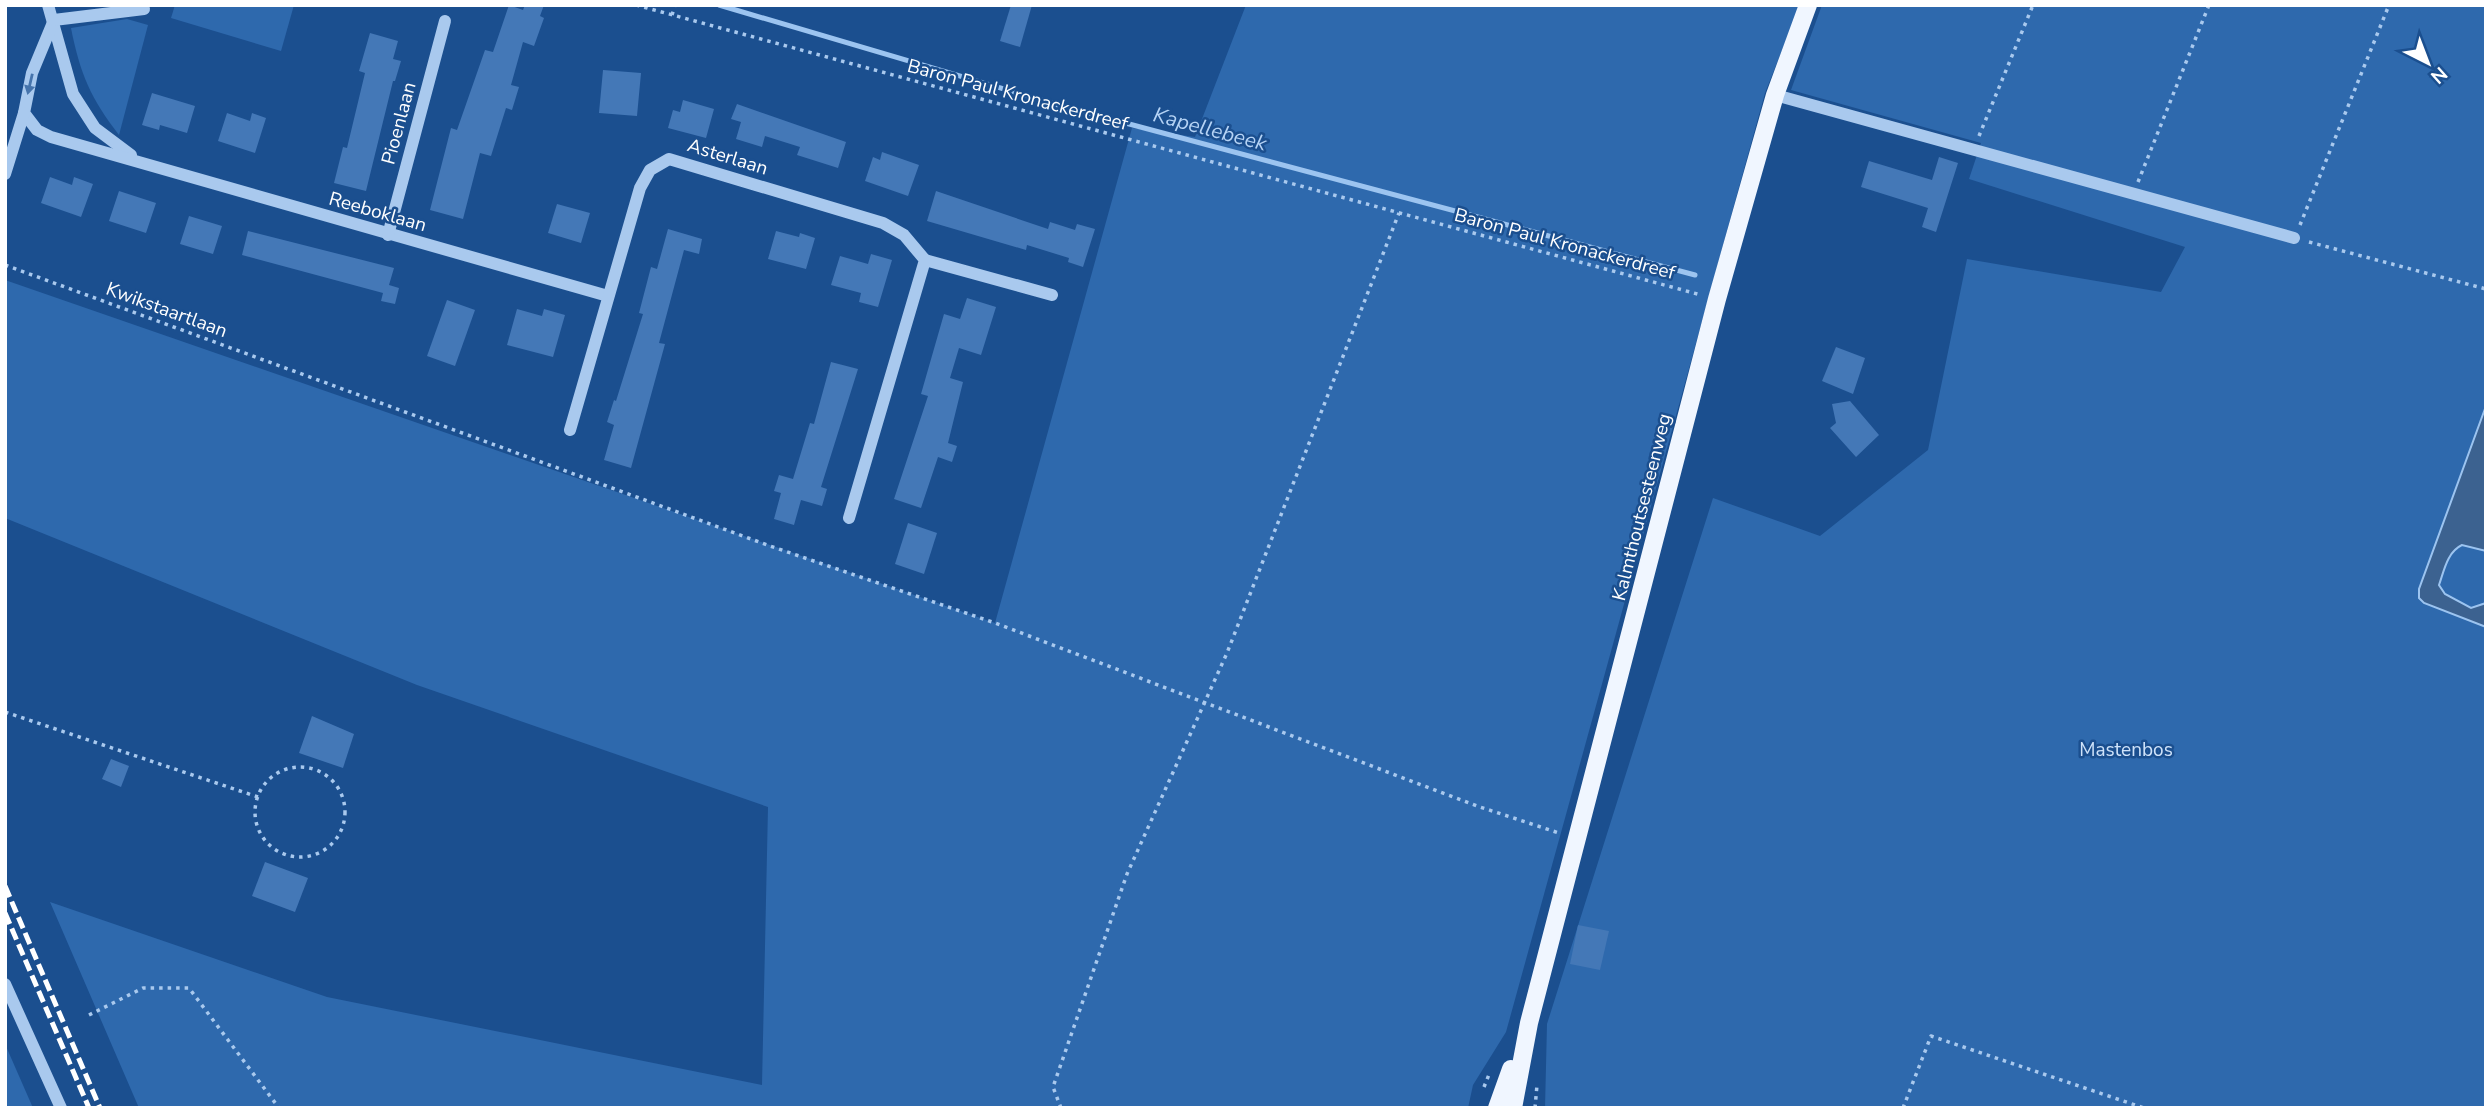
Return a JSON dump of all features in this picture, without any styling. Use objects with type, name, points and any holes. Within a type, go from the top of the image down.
[{"type":"main road","name":"Kalmthoutsesteenweg","points":[[1513,1108],[1529,1023],[1717,299],[1775,95],[1808,5]]},
{"type":"main road","name":"Kalmthoutsesteenweg","points":[[1497,1108],[1529,1023]]},
{"type":"street","name":"Reeboklaan","points":[[48,5],[73,94],[95,128],[138,160]]},
{"type":"street","points":[[5,174],[24,113],[32,73],[54,20],[144,9]]},
{"type":"street","name":"Pioenlaan","points":[[388,235],[445,21]]},
{"type":"street","points":[[1775,95],[2294,238]]},
{"type":"street","name":"Reeboklaan","points":[[24,113],[37,130],[51,136],[388,235],[608,296]]},
{"type":"street","name":"Asterlaan","points":[[570,430],[640,188],[650,170],[669,159],[883,223],[904,234],[925,260]]},
{"type":"street","points":[[849,518],[925,260],[1052,295]]},
{"type":"street","points":[[5,985],[61,1108]]},
{"type":"path","name":"Baron Paul Kronackerdreef","points":[[636,5],[1717,299]]},
{"type":"path","points":[[672,15],[675,5]]},
{"type":"path","points":[[1973,151],[2032,5]]},
{"type":"path","points":[[2134,194],[2209,5]]},
{"type":"path","points":[[2389,5],[2294,238],[2486,289]]},
{"type":"path","points":[[1061,1108],[1053,1087],[1127,874],[1206,703],[1399,213]]},
{"type":"path","name":"Kwikstaartlaan","points":[[5,265],[770,545],[995,623],[1477,806],[1578,839]]},
{"type":"path","points":[[5,712],[258,797]]},
{"type":"path","points":[[303,767],[317,771],[330,778],[342,796],[345,817],[341,831],[332,844],[320,853],[290,857],[276,851],[261,834],[255,812],[258,797],[276,774],[303,767]]},
{"type":"path","points":[[89,1015],[143,988],[189,988],[279,1108]]},
{"type":"path","points":[[1903,1108],[1931,1035],[2144,1108]]},
{"type":"green space","points":[[175,5],[294,5],[281,51],[171,18]]},
{"type":"green space","points":[[1246,5],[1800,5],[1765,93],[1506,1032],[1473,1085],[1468,1108],[139,1108],[50,902],[327,997],[762,1085],[768,807],[417,685],[5,518],[5,280],[995,623],[1132,128],[1195,137]]},
{"type":"green space","name":"Mastenbos","points":[[1822,5],[2486,5],[2486,1108],[1545,1108],[1547,1024],[1713,498],[1820,536],[1928,450],[1967,259],[2161,292],[2185,247],[1969,179],[1981,143],[1791,90]]},
{"type":"green space","points":[[127,19],[148,25],[119,135],[101,110],[88,85],[78,59],[71,28]]},
{"type":"green space","points":[[5,1044],[33,1108],[5,1108]]},
{"type":"shaded area","points":[[2486,406],[2486,551],[2462,545],[2457,548],[2447,562],[2439,585],[2445,594],[2471,608],[2486,603],[2486,627],[2424,603],[2419,598],[2419,589]]},
{"type":"building","points":[[509,5],[523,10],[525,5],[544,5],[540,16],[544,18],[534,46],[523,42],[511,85],[519,87],[512,110],[506,108],[491,156],[480,153],[463,219],[430,210],[451,128],[457,130],[485,50],[493,52]]},
{"type":"building","points":[[1011,5],[1032,5],[1020,47],[1000,41]]},
{"type":"building","points":[[370,33],[398,41],[393,59],[401,61],[393,81],[366,191],[334,183],[343,147],[347,148],[365,73],[359,71]]},
{"type":"building","points":[[603,70],[641,73],[637,116],[599,113]]},
{"type":"building","points":[[152,93],[195,106],[187,133],[160,125],[159,130],[142,125]]},
{"type":"building","points":[[683,100],[714,109],[706,138],[668,128],[673,110],[680,112]]},
{"type":"building","points":[[737,104],[846,142],[838,168],[797,155],[800,147],[765,136],[762,147],[736,139],[741,122],[731,119]]},
{"type":"building","points":[[227,113],[250,121],[252,113],[266,118],[255,153],[218,141]]},
{"type":"building","points":[[882,152],[919,165],[908,196],[865,181],[873,157],[880,160]]},
{"type":"building","points":[[1939,157],[1958,163],[1936,232],[1922,227],[1928,208],[1861,187],[1869,161],[1932,180]]},
{"type":"building","points":[[50,177],[72,185],[74,177],[93,184],[81,217],[41,203]]},
{"type":"building","points":[[119,191],[156,203],[146,233],[109,221]]},
{"type":"building","points":[[936,191],[1048,229],[1050,222],[1075,230],[1077,224],[1095,229],[1083,267],[1068,262],[1069,258],[1027,245],[1026,250],[927,221]]},
{"type":"building","points":[[557,204],[590,213],[581,243],[548,233]]},
{"type":"building","points":[[189,216],[222,226],[213,254],[180,244]]},
{"type":"building","points":[[668,229],[702,239],[699,254],[684,250],[659,343],[665,344],[631,468],[604,460],[614,425],[607,422],[643,314],[639,313],[651,267],[657,269]]},
{"type":"building","points":[[248,231],[394,268],[389,285],[399,288],[395,304],[381,301],[383,293],[242,255]]},
{"type":"building","points":[[776,231],[799,237],[800,233],[815,238],[806,269],[768,259]]},
{"type":"building","points":[[871,254],[892,260],[878,307],[859,302],[861,293],[831,285],[840,256],[868,264]]},
{"type":"building","points":[[967,298],[996,307],[981,355],[959,348],[950,378],[963,382],[948,443],[957,446],[952,462],[938,457],[921,508],[894,499],[928,396],[921,394],[944,314],[960,319]]},
{"type":"building","points":[[447,300],[475,310],[455,366],[427,356]]},
{"type":"building","points":[[517,309],[542,316],[544,309],[565,315],[553,357],[507,345]]},
{"type":"building","points":[[1836,347],[1865,358],[1853,394],[1822,381]]},
{"type":"building","points":[[831,362],[858,369],[821,487],[827,489],[822,506],[801,500],[794,525],[774,519],[781,493],[774,491],[779,475],[793,479],[810,423],[814,424]]},
{"type":"building","points":[[1850,401],[1879,435],[1856,457],[1830,428],[1836,423],[1832,404]]},
{"type":"building","points":[[908,523],[937,533],[924,574],[895,564]]},
{"type":"building","points":[[312,716],[354,734],[343,768],[299,753]]},
{"type":"building","points":[[111,759],[129,766],[121,787],[102,779]]},
{"type":"building","points":[[265,862],[308,878],[295,912],[252,896]]},
{"type":"building","points":[[1578,925],[1609,931],[1600,970],[1570,964]]},
{"type":"waterway","name":"Kapellebeek","points":[[719,5],[1058,105],[1695,275]]},
{"type":"railway","points":[[5,886],[100,1108]]},
{"type":"railway","points":[[5,913],[89,1108]]}]
